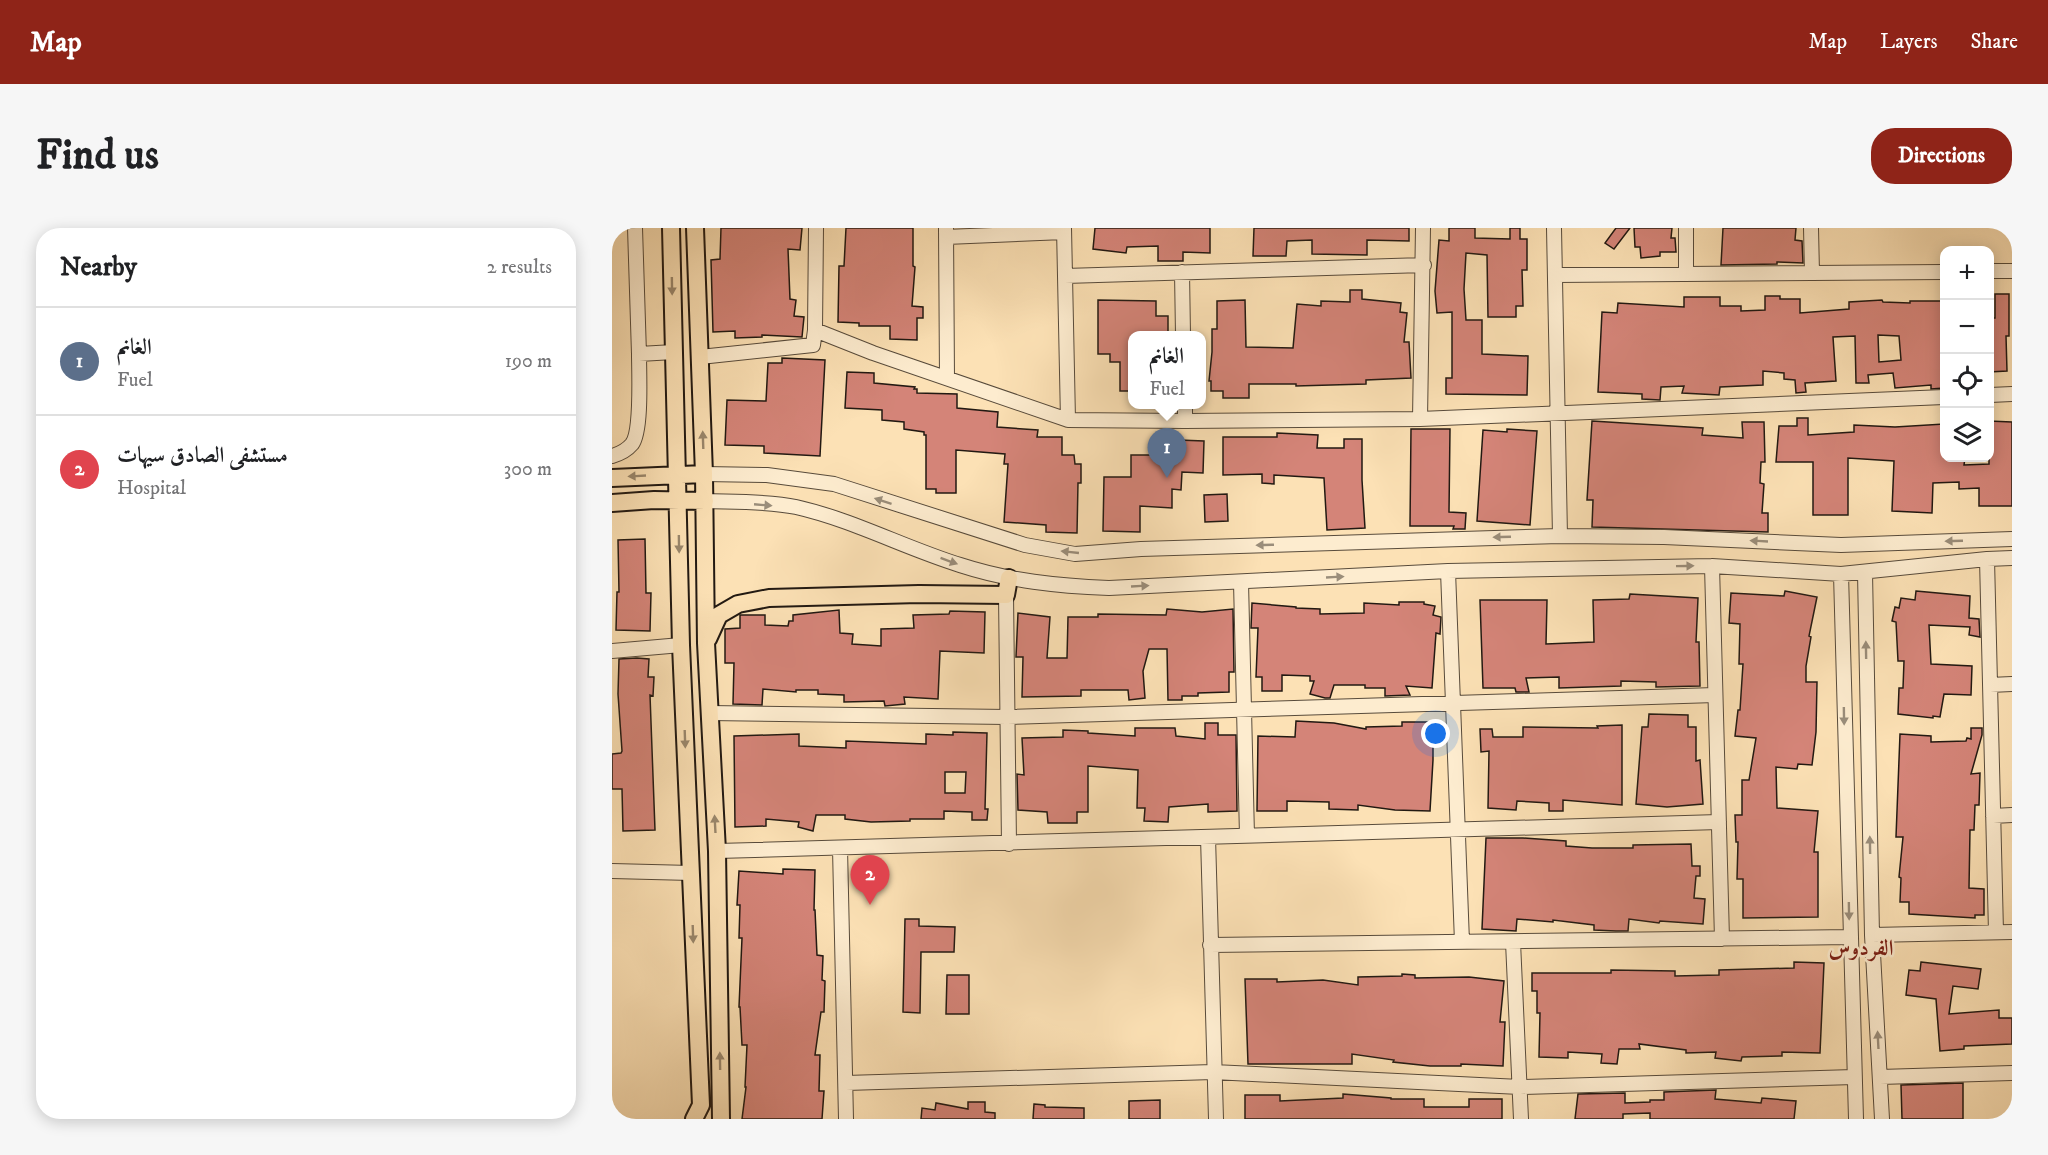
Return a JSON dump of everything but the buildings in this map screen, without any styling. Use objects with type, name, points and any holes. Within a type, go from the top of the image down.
[{"type":"main road","points":[[670,228],[681,645],[698,1114]]},
{"type":"main road","points":[[695,228],[705,501],[706,643],[717,851],[721,1119]]},
{"type":"main road","points":[[612,478],[704,474]]},
{"type":"main road","points":[[612,503],[705,501]]},
{"type":"main road","points":[[706,643],[719,615],[738,604],[769,598],[919,594],[1008,586]]},
{"type":"street","points":[[612,456],[619,454],[633,443],[638,424],[639,354],[635,228]]},
{"type":"street","points":[[700,357],[813,345],[816,228]]},
{"type":"street","points":[[1420,418],[1423,228]]},
{"type":"street","points":[[1554,228],[1560,536]]},
{"type":"street","points":[[1686,228],[1686,274]]},
{"type":"street","points":[[1811,228],[1812,273]]},
{"type":"street","points":[[947,378],[946,233],[1064,230],[1068,420]]},
{"type":"street","points":[[1065,276],[1424,265]]},
{"type":"street","points":[[1994,271],[2012,271]]},
{"type":"street","points":[[1555,275],[1940,272]]},
{"type":"street","points":[[1182,273],[1183,331]]},
{"type":"street","points":[[815,330],[873,353],[1068,420],[1185,422],[1420,418],[1940,397]]},
{"type":"street","points":[[639,354],[674,352]]},
{"type":"street","points":[[1994,395],[2012,394]]},
{"type":"street","points":[[1185,409],[1185,422]]},
{"type":"street","points":[[704,474],[767,475],[834,484],[1025,545],[1076,554],[1560,536],[1664,537],[1841,545],[2012,539]]},
{"type":"street","points":[[705,501],[795,507],[859,526],[1008,586],[1109,588],[1448,572],[1712,566],[1841,574],[2012,558]]},
{"type":"street","points":[[1987,559],[1996,932]]},
{"type":"street","points":[[1712,566],[1722,939]]},
{"type":"street","points":[[1448,572],[1462,942]]},
{"type":"street","points":[[1865,573],[1872,935],[1882,1119]]},
{"type":"street","points":[[1841,574],[1855,1118]]},
{"type":"street","points":[[1241,582],[1247,836]]},
{"type":"street","points":[[1008,586],[1009,844]]},
{"type":"street","points":[[612,651],[681,645]]},
{"type":"street","points":[[1990,685],[2012,684]]},
{"type":"street","points":[[709,713],[1007,717],[1453,705],[1715,695]]},
{"type":"street","points":[[1993,816],[2012,815]]},
{"type":"street","points":[[717,851],[1719,822]]},
{"type":"street","points":[[1208,837],[1216,1119]]},
{"type":"street","points":[[840,848],[846,1119]]},
{"type":"street","points":[[612,871],[691,873]]},
{"type":"street","points":[[1872,935],[2012,932]]},
{"type":"street","points":[[1210,945],[1850,937]]},
{"type":"street","points":[[1513,942],[1521,1119]]},
{"type":"street","points":[[846,1083],[1213,1072],[1520,1087],[1854,1077]]},
{"type":"street","points":[[1880,1077],[2012,1073]]},
{"type":"place","name":"الغانم","points":[[1167,478]]},
{"type":"place","name":"مستشفى الصادق سيهات","points":[[870,905]]},
{"type":"district","name":"الفردوس","points":[[1861,947]]}]
